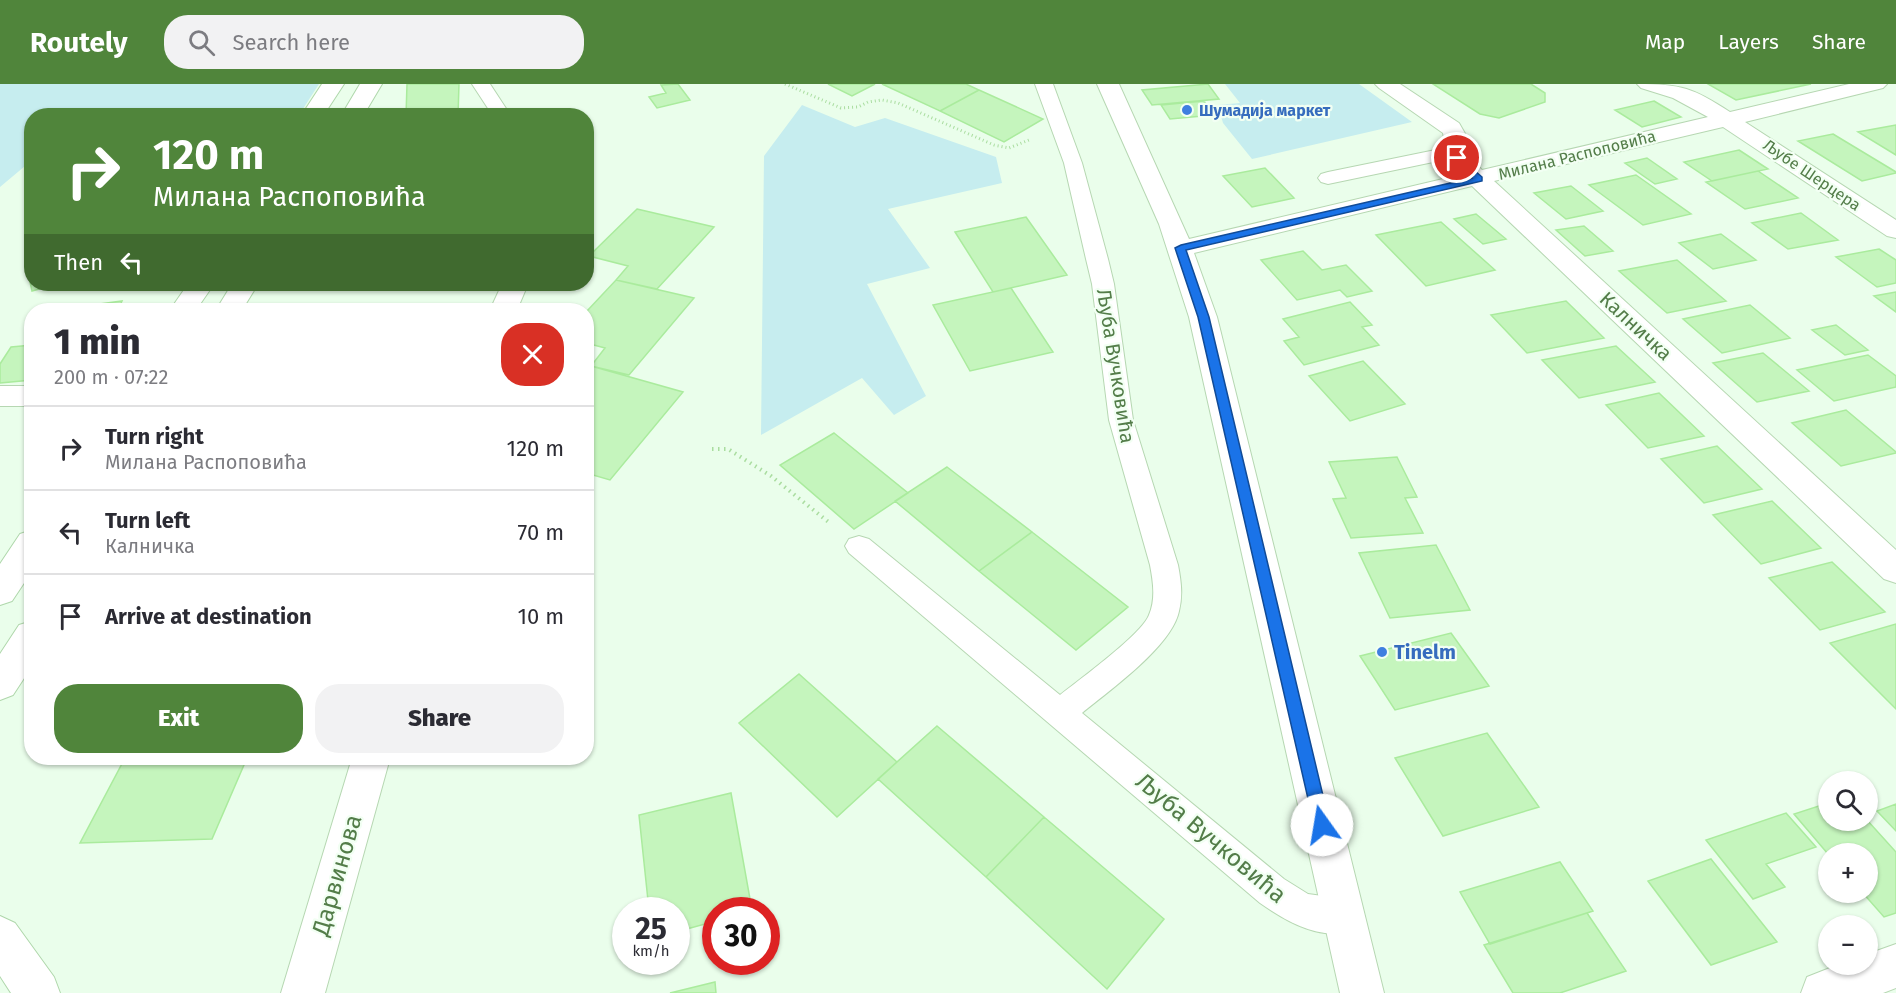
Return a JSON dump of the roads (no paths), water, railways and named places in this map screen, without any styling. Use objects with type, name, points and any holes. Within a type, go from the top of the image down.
[{"type":"street","points":[[317,108],[333,84]]},
{"type":"street","points":[[357,108],[371,84]]},
{"type":"street","points":[[1108,84],[1181,248],[1203,317],[1362,993]]},
{"type":"street","name":"Калничка","points":[[1386,84],[1451,128],[1456,137],[1457,158],[1896,570]]},
{"type":"street","points":[[1648,84],[1691,97],[1728,119]]},
{"type":"street","name":"Милана Распоповића","points":[[1181,248],[1876,84]]},
{"type":"street","name":"Љубе Шерцера","points":[[1728,119],[1896,231]]},
{"type":"street","points":[[0,396],[24,396]]},
{"type":"street","points":[[0,591],[24,555]]},
{"type":"street","points":[[0,684],[24,647]]},
{"type":"street","name":"Дарвинова","points":[[303,993],[369,765]]},
{"type":"street","points":[[0,938],[38,993]]},
{"type":"street","points":[[1823,993],[1896,966]]},
{"type":"lane","points":[[481,84],[497,108]]},
{"type":"lane","name":"Љуба Вучковића","points":[[1044,84],[1073,163],[1103,284],[1121,420],[1164,565],[1168,587],[1161,625],[1128,657],[1060,713]]},
{"type":"lane","points":[[1328,178],[1455,152]]},
{"type":"lane","name":"Љуба Вучковића","points":[[859,546],[1272,891],[1298,910],[1322,917],[1344,917]]},
{"type":"place","name":"Шумадија маркет","points":[[1187,110]]},
{"type":"place","name":"Tinelm","points":[[1382,652]]}]
